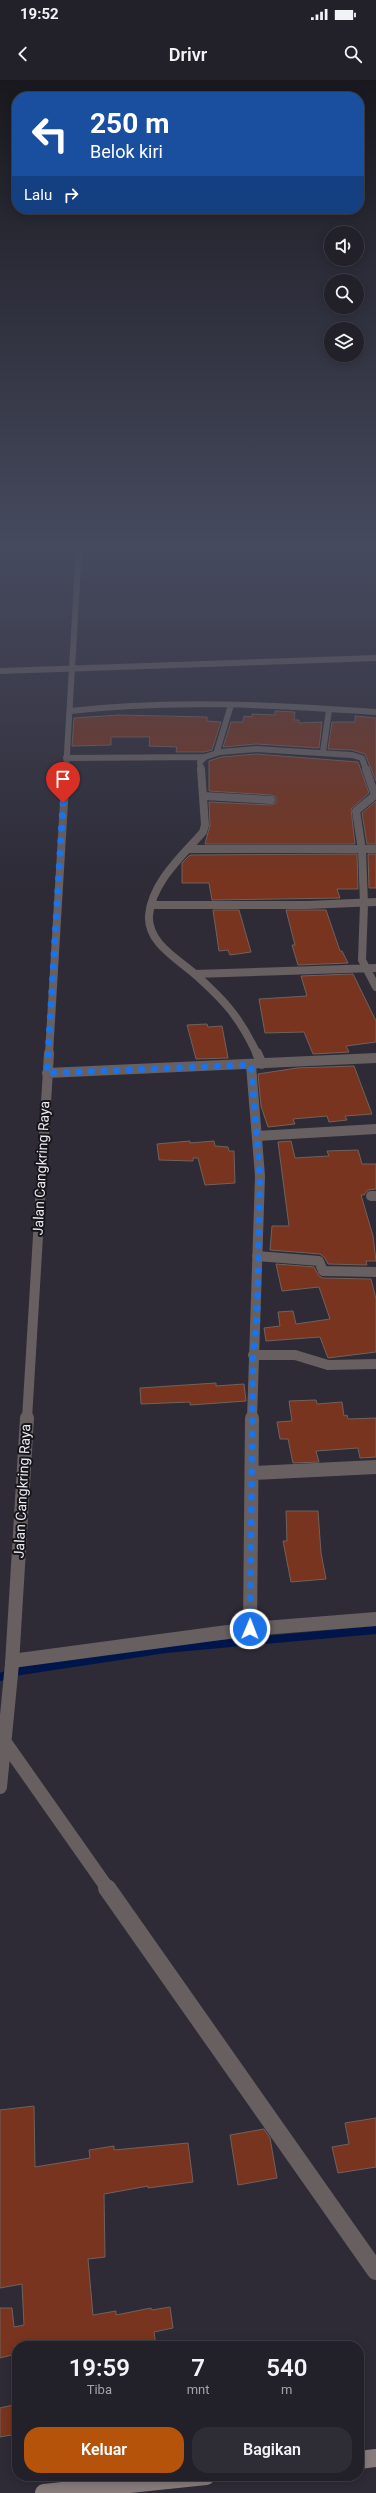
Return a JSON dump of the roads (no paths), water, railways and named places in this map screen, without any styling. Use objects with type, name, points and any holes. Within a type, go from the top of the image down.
[{"type":"main road","points":[[364,2459],[376,2458]]},
{"type":"main road","points":[[44,2493],[158,2481]]},
{"type":"street","name":"Jalan Cangkring Raya","points":[[0,1787],[12,1662],[70,712],[71,661]]},
{"type":"street","points":[[0,671],[296,661]]},
{"type":"street","points":[[70,712],[135,704],[231,705],[376,712]]},
{"type":"street","points":[[217,751],[231,705]]},
{"type":"street","points":[[323,752],[329,710]]},
{"type":"street","points":[[250,1629],[253,1355],[257,1319],[256,1256],[260,1176],[257,1136],[257,1065],[240,1021],[195,974],[167,953],[156,939],[150,926],[151,905],[160,884],[202,832],[205,825],[204,796],[200,762],[205,757],[217,751],[270,750],[323,752],[357,756],[365,762],[375,795],[372,800],[360,805],[356,811],[362,850],[364,904],[362,955],[366,968],[376,986]]},
{"type":"street","points":[[66,758],[205,757]]},
{"type":"street","points":[[204,796],[271,800]]},
{"type":"street","points":[[188,849],[376,849]]},
{"type":"street","points":[[151,905],[364,904],[376,902]]},
{"type":"street","points":[[195,974],[376,968]]},
{"type":"street","points":[[47,1073],[257,1065],[376,1058]]},
{"type":"street","points":[[257,1136],[376,1129]]},
{"type":"street","points":[[256,1256],[319,1261],[323,1271],[376,1272]]},
{"type":"street","points":[[253,1355],[295,1355],[328,1365],[376,1364]]},
{"type":"street","points":[[252,1473],[376,1467]]},
{"type":"street","points":[[12,1662],[250,1629],[376,1619]]},
{"type":"street","points":[[4,1741],[376,2272]]},
{"type":"waterway","points":[[0,1677],[14,1672],[166,1649],[376,1630]]}]
